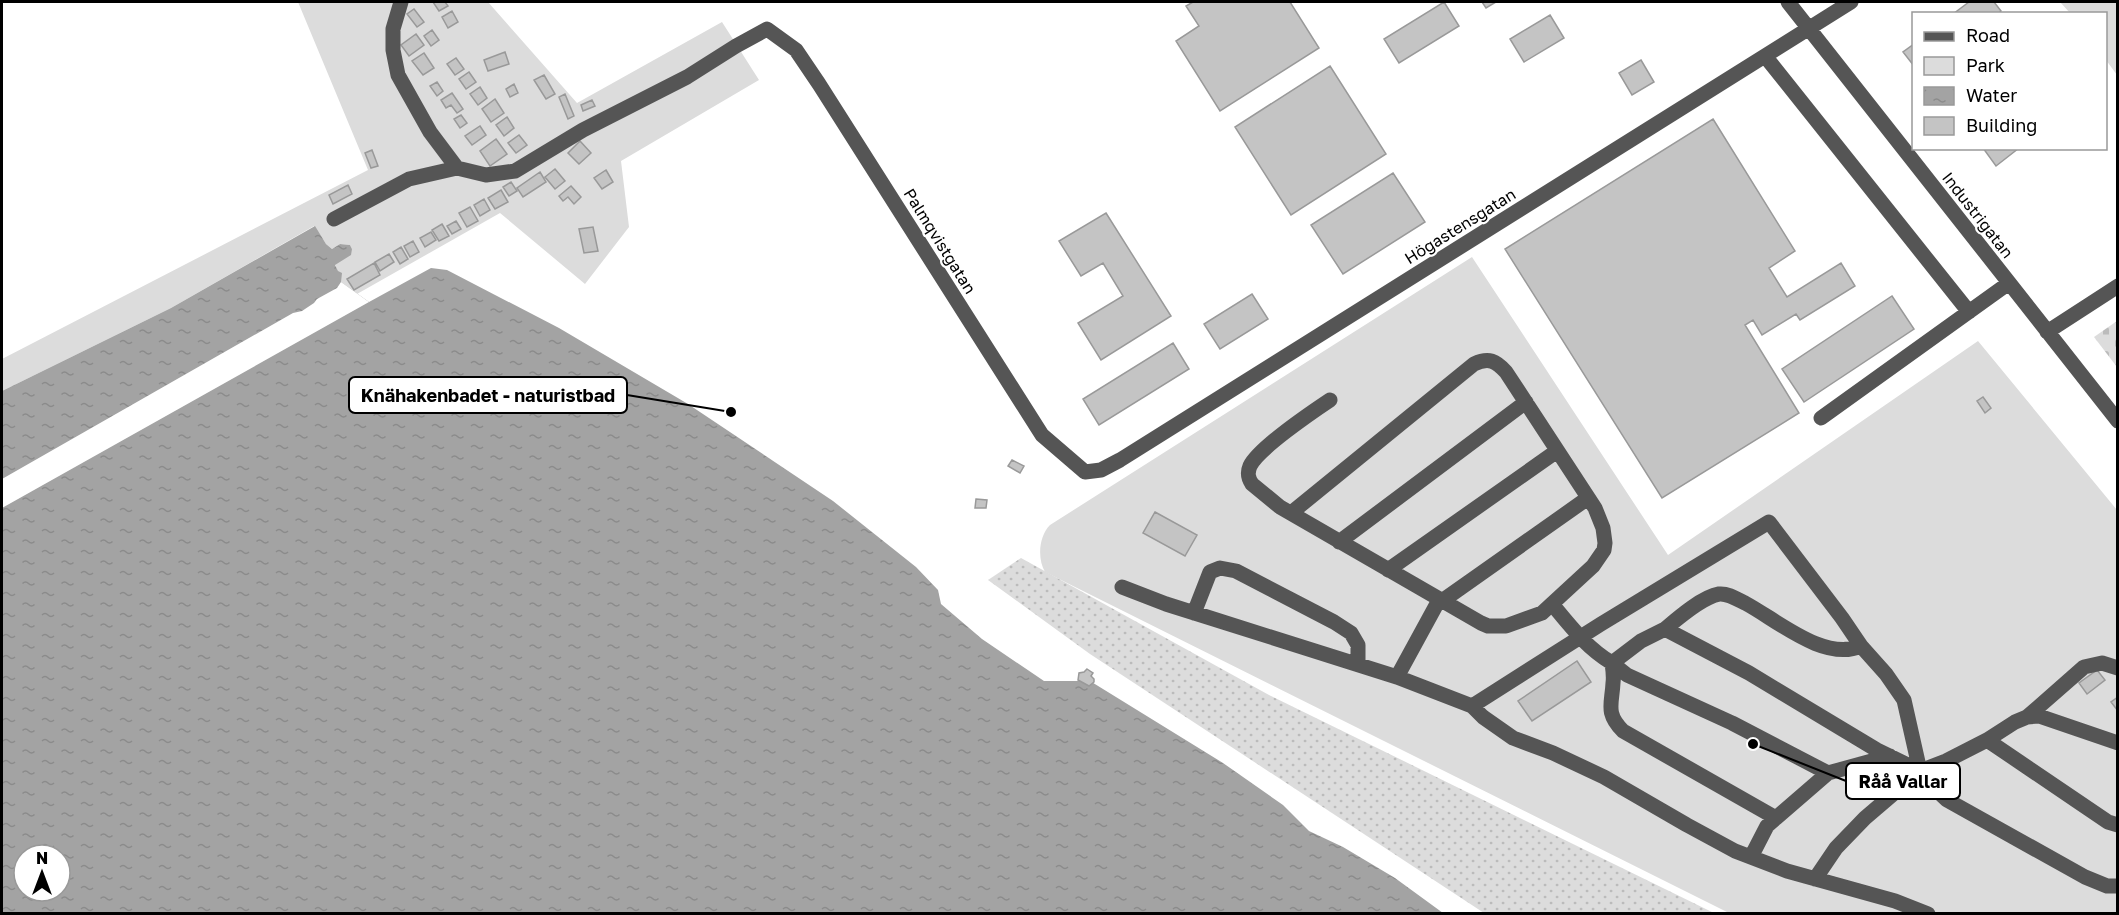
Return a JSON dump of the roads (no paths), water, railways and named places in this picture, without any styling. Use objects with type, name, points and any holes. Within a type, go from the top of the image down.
[{"type":"street","points":[[334,219],[409,179],[457,168],[429,132],[398,75],[393,50],[393,29],[401,2]]},
{"type":"street","name":"Industrigatan","points":[[1788,2],[2118,421]]},
{"type":"street","name":"Högastensgatan","points":[[1085,472],[1101,470],[1120,460],[1851,2]]},
{"type":"street","name":"Palmqvistgatan","points":[[457,168],[486,175],[515,171],[583,130],[687,78],[767,29],[796,50],[1042,435],[1085,472]]},
{"type":"street","points":[[1765,56],[1969,312]]},
{"type":"street","points":[[1821,418],[2008,283]]},
{"type":"street","points":[[2046,332],[2118,286]]},
{"type":"street","points":[[1290,513],[1478,362],[1491,360],[1500,365],[1588,498],[1603,528],[1604,550],[1593,566],[1542,612],[1515,624],[1497,627],[1481,623],[1441,601],[1290,513],[1280,507],[1249,480],[1248,470],[1256,458],[1330,400]]},
{"type":"street","points":[[1340,542],[1526,402]]},
{"type":"street","points":[[1388,570],[1557,451]]},
{"type":"street","points":[[1398,677],[1441,601],[1588,498]]},
{"type":"street","points":[[1472,706],[1769,522],[1904,700],[1920,771]]},
{"type":"street","points":[[1194,612],[1210,572],[1220,568],[1236,571],[1352,633],[1358,645],[1358,664]]},
{"type":"street","points":[[1122,587],[1398,677],[1472,706],[1483,717],[1513,738],[1553,753],[1604,777],[1735,851],[1815,879],[1895,901],[1928,914]]},
{"type":"street","points":[[1612,663],[1641,641],[1665,629],[1699,604],[1720,594],[1747,604],[1818,645],[1839,651],[1861,646]]},
{"type":"street","points":[[1552,604],[1594,652],[1627,675],[1732,723],[1828,772]]},
{"type":"street","points":[[1665,629],[1749,673],[1890,756],[1920,771],[1947,800],[1972,815],[2085,877],[2106,886],[2118,886]]},
{"type":"street","points":[[1612,663],[1613,684],[1610,709],[1613,722],[1623,731],[1776,818]]},
{"type":"street","points":[[2027,717],[2084,667],[2102,663],[2118,668]]},
{"type":"street","points":[[1815,879],[1836,848],[1865,818],[1920,771],[1946,761],[1987,740],[2015,722],[2027,717],[2038,716],[2118,743]]},
{"type":"street","points":[[1987,740],[2108,822],[2118,825]]},
{"type":"street","points":[[1751,857],[1767,826],[1828,772],[1890,756]]},
{"type":"water","points":[[315,226],[326,244],[332,249],[340,244],[350,245],[351,255],[335,265],[342,273],[341,282],[369,302],[431,268],[447,270],[559,328],[688,404],[833,501],[916,567],[938,590],[941,604],[982,639],[1044,681],[1090,681],[1223,763],[1283,805],[1309,831],[1343,847],[1395,878],[1443,913],[2,914],[2,391],[171,308]]},
{"type":"place","name":"Knähakenbadet - naturistbad","points":[[731,412]]},
{"type":"place","name":"Råå Vallar","points":[[1753,744]]}]
